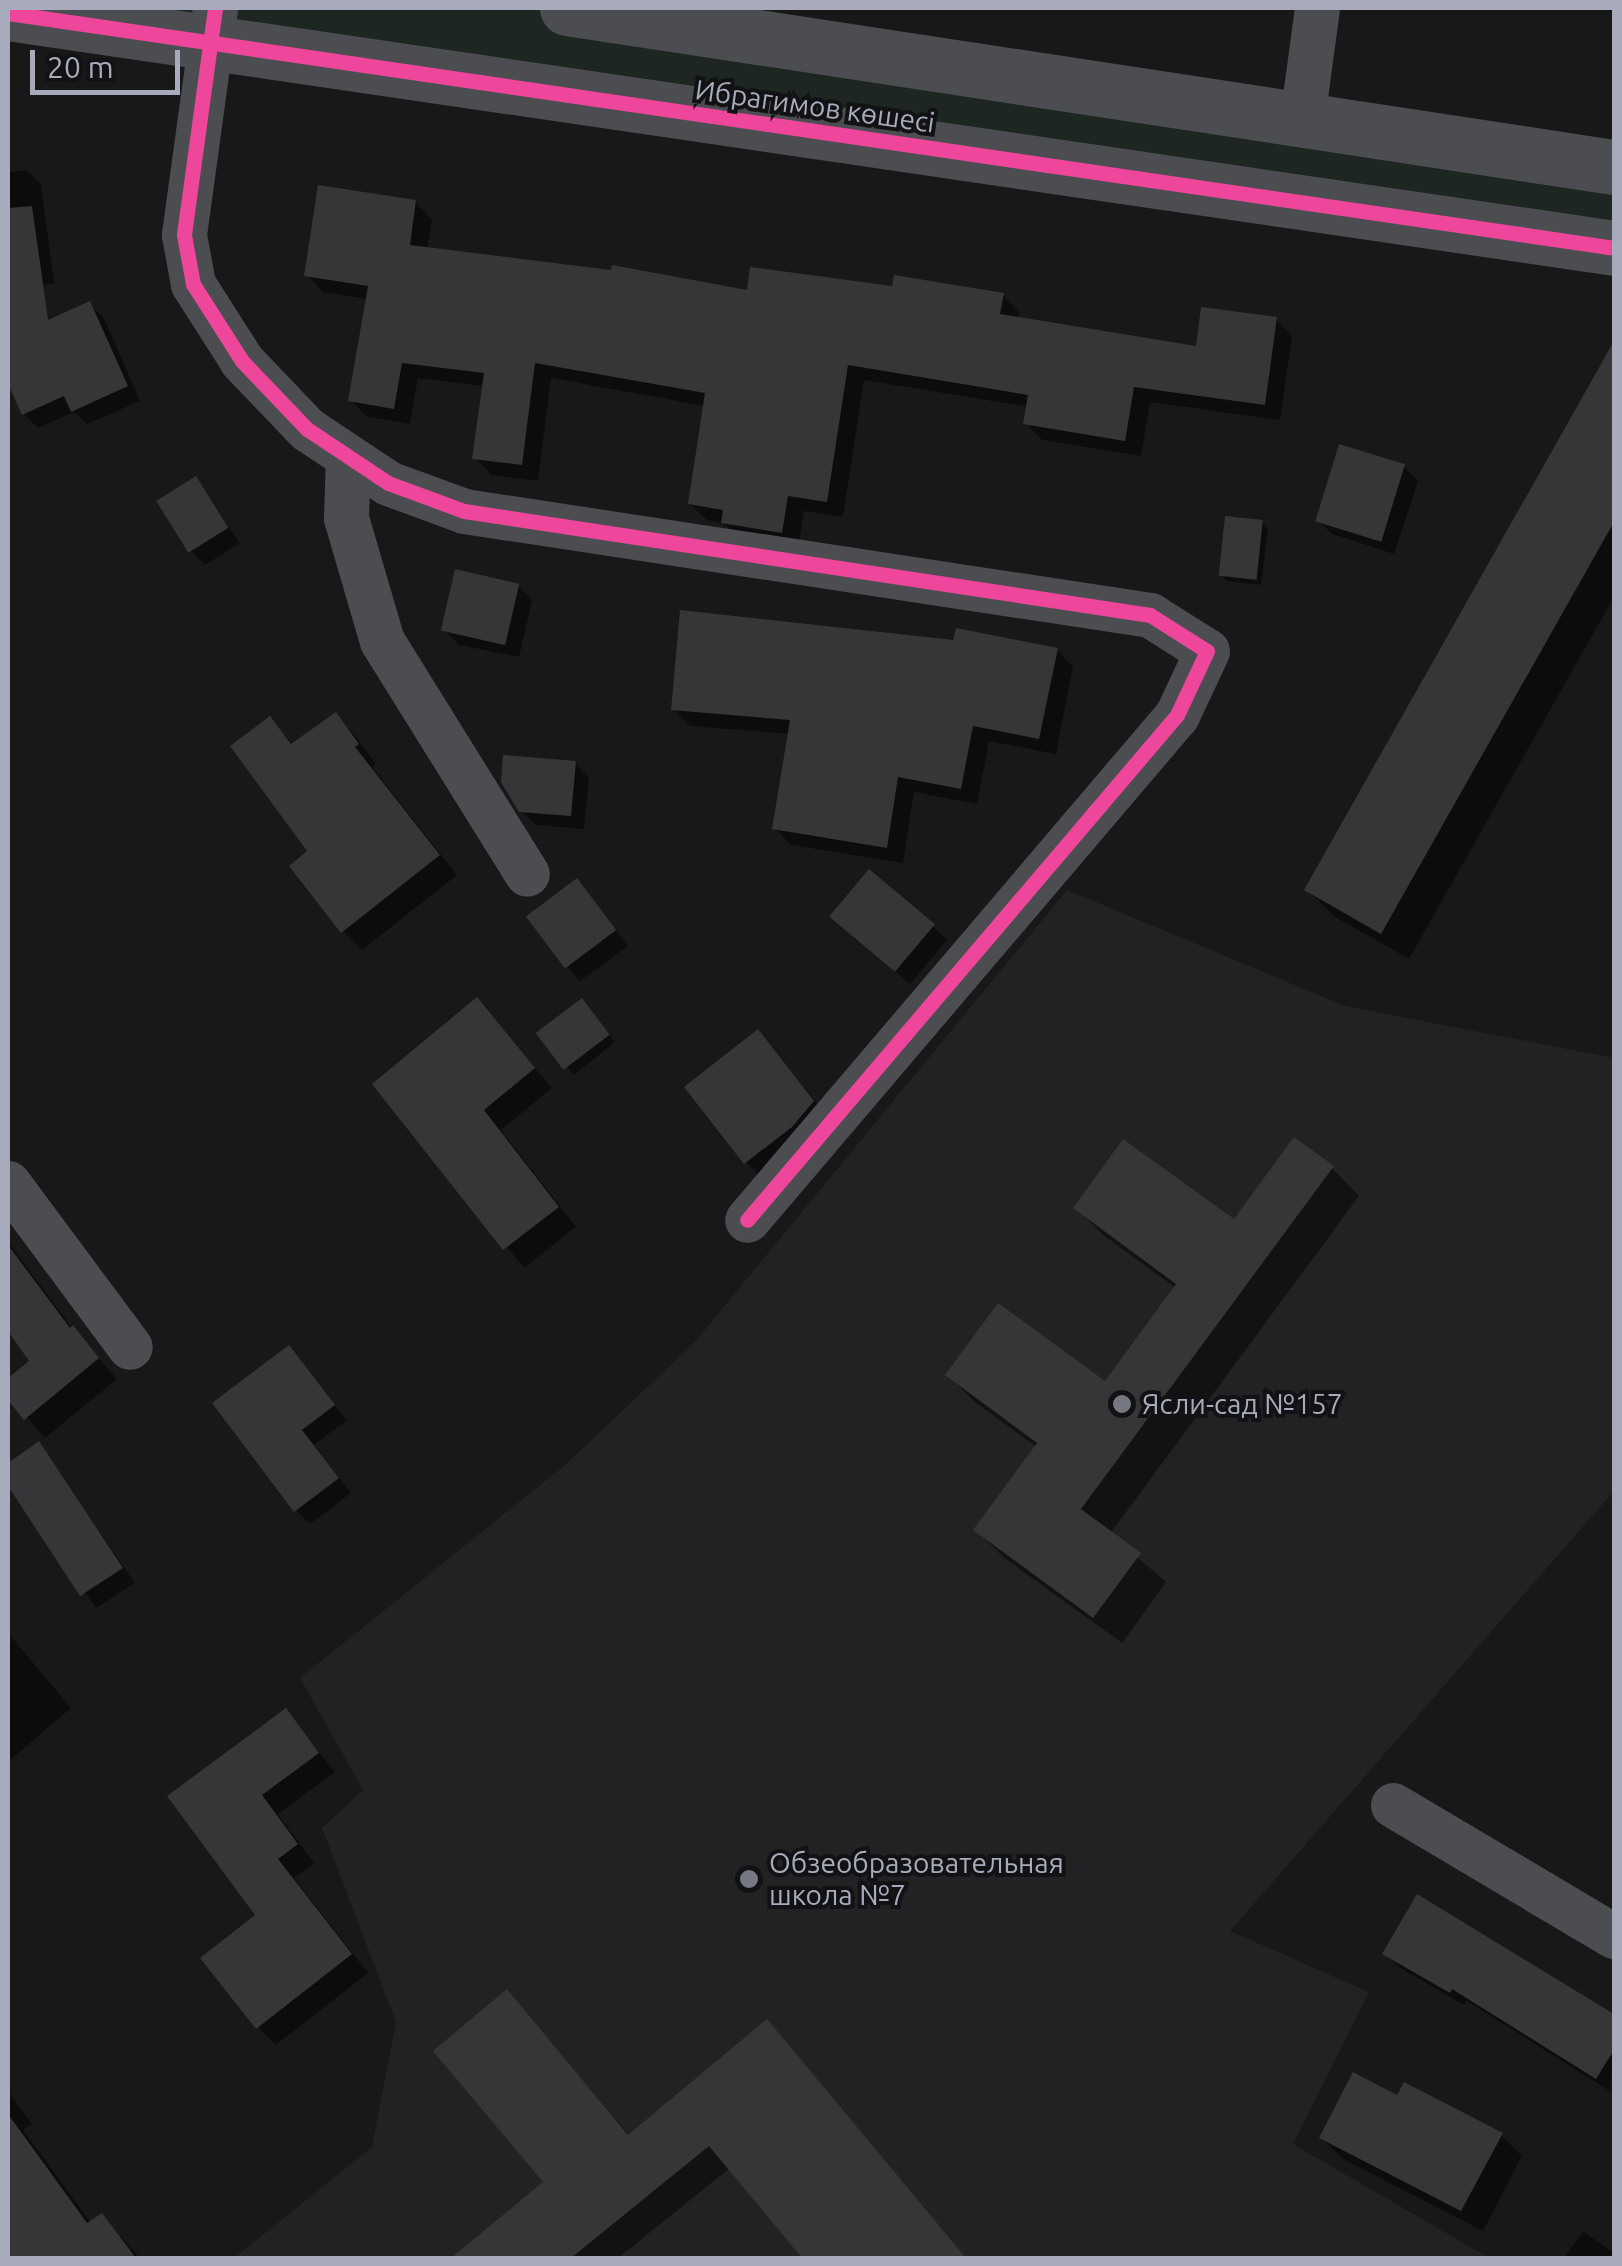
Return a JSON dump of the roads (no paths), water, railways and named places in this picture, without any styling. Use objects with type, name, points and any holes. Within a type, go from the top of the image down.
[{"type":"street","points":[[566,8],[1614,167]]},
{"type":"street","points":[[1302,119],[1317,8]]},
{"type":"street","name":"Ибрагимов көшесі","points":[[8,13],[211,25],[1614,248]]},
{"type":"street","points":[[211,25],[184,236],[194,284],[242,360],[307,429],[388,484],[464,511],[1150,615],[1207,651],[1177,715],[747,1220]]},
{"type":"street","points":[[348,457],[346,518],[382,641],[527,874]]},
{"type":"street","points":[[8,1182],[130,1347]]},
{"type":"street","points":[[1393,1804],[1614,1936]]},
{"type":"place","name":"Ясли-сад №157","points":[[1122,1404]]},
{"type":"place","name":"Обзеобразовательная школа №7","points":[[749,1879]]}]
